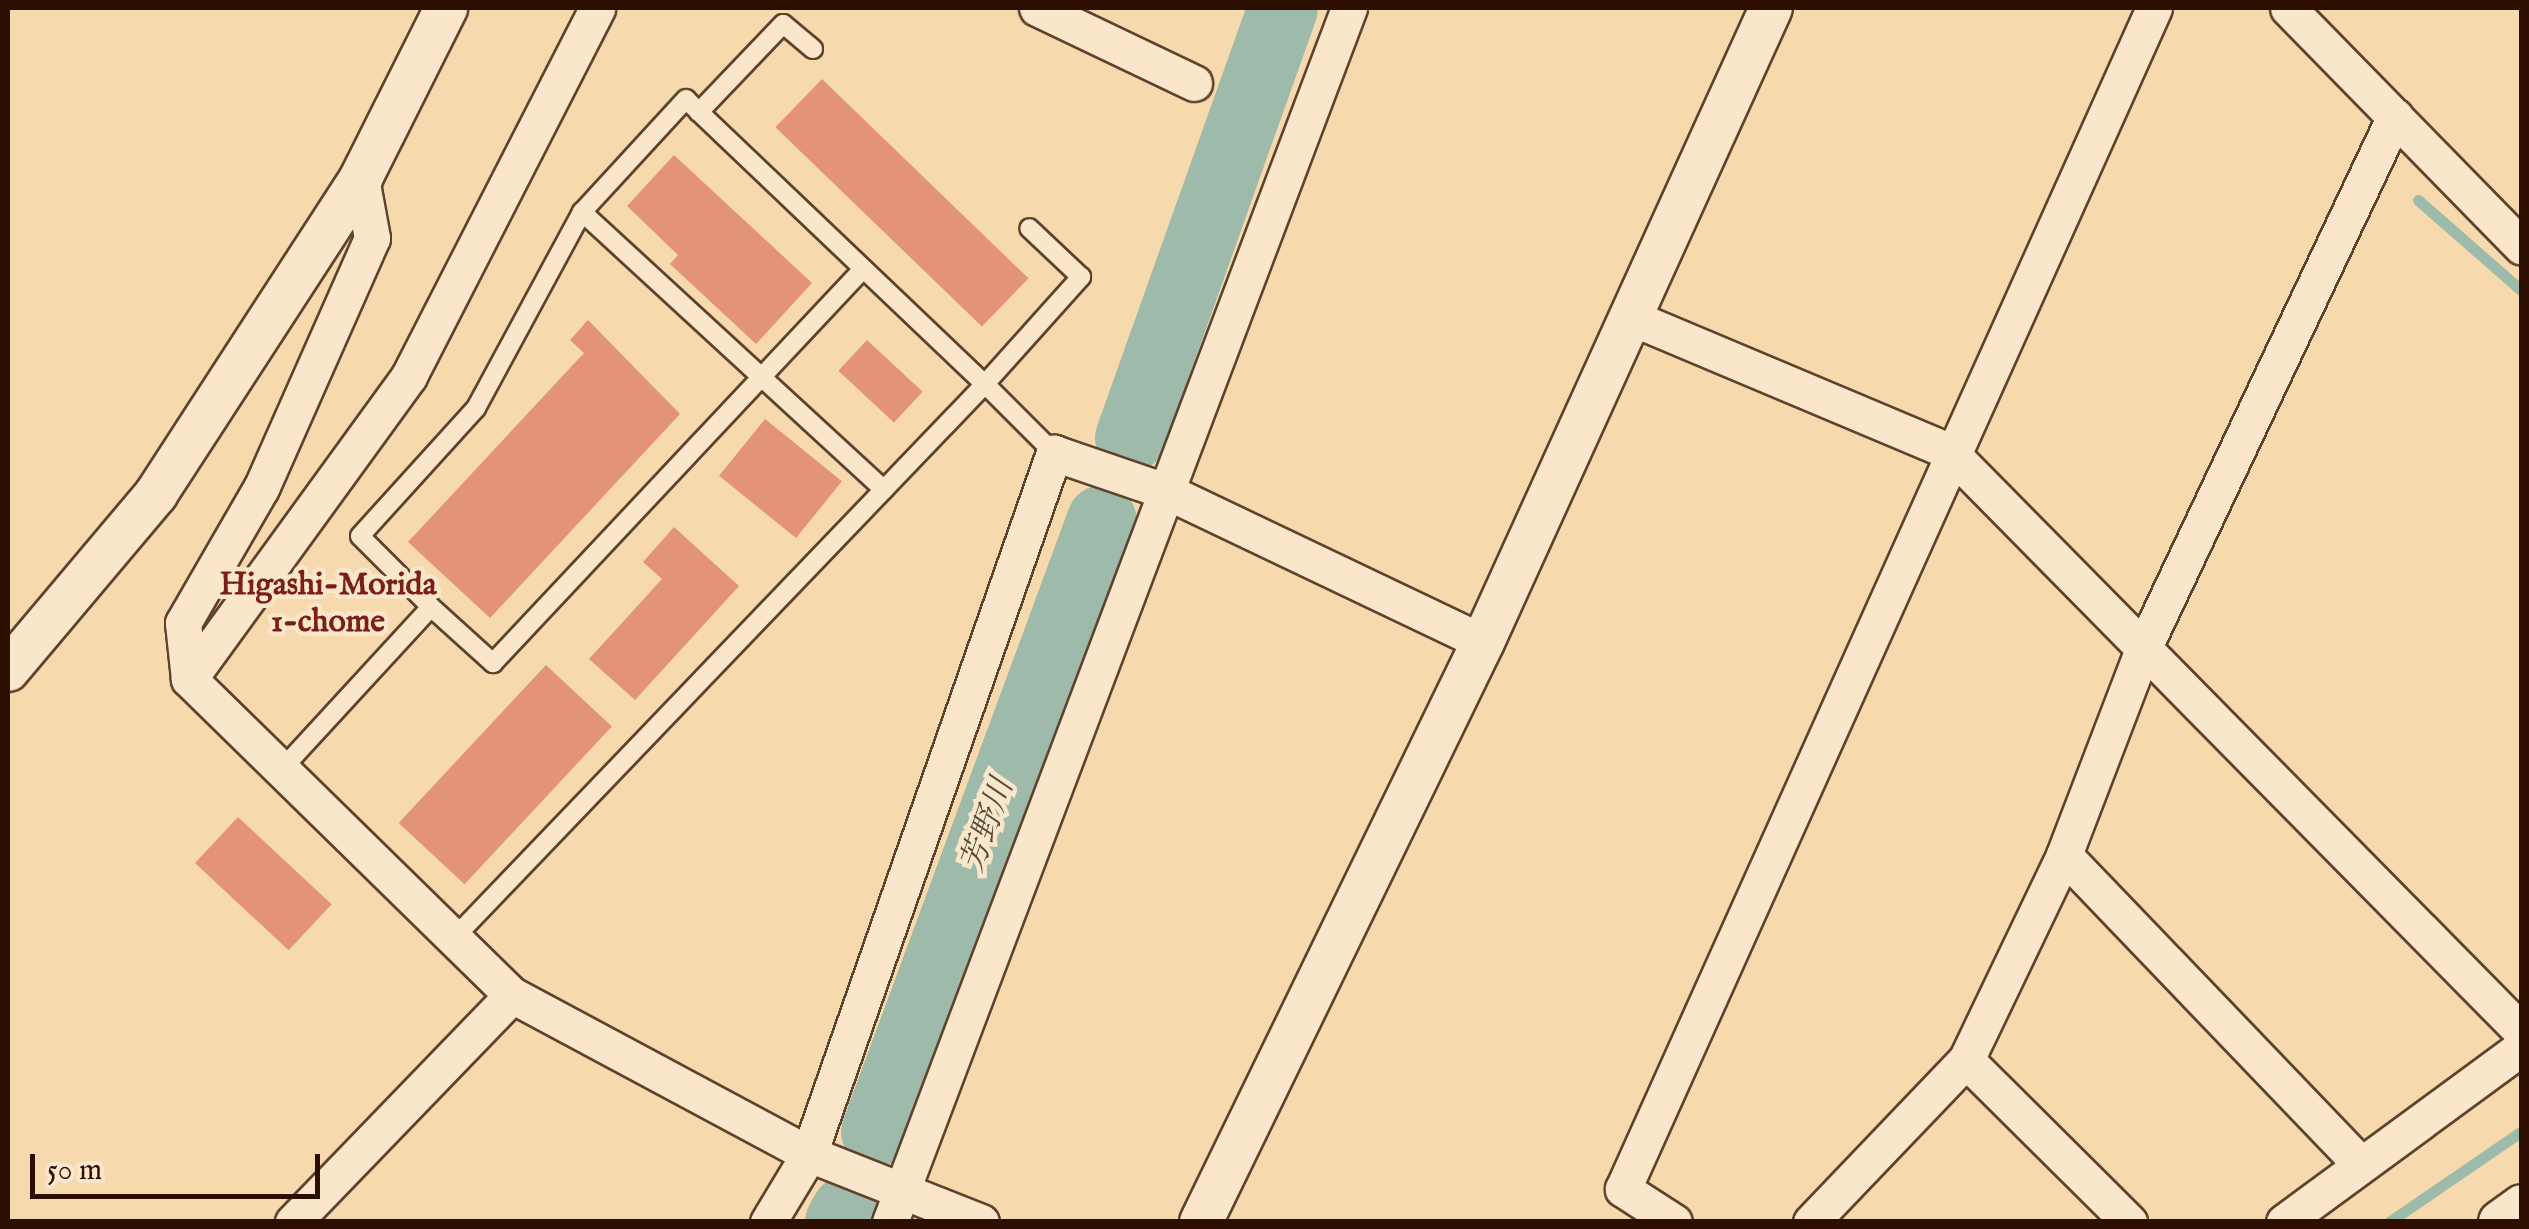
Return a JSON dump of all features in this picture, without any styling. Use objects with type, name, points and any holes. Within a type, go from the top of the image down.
[{"type":"street","points":[[8,670],[156,494],[361,178],[446,8]]},
{"type":"street","points":[[189,678],[409,376],[597,8]]},
{"type":"street","points":[[1037,8],[1194,83]]},
{"type":"street","points":[[890,1222],[909,1187],[1349,8]]},
{"type":"street","points":[[1200,1222],[1483,642],[1771,8]]},
{"type":"street","points":[[1674,1222],[1623,1189],[1949,451],[2154,8]]},
{"type":"street","points":[[2288,8],[2522,247]]},
{"type":"street","points":[[1811,1222],[1966,1060],[2064,856],[2144,646],[2395,116]]},
{"type":"street","points":[[361,178],[372,238],[262,488],[183,623],[189,678],[512,995],[809,1154],[909,1187],[980,1222]]},
{"type":"street","points":[[1630,317],[1949,451],[2522,1032]]},
{"type":"street","points":[[768,1222],[809,1154],[1054,453],[1168,492],[1483,642]]},
{"type":"street","points":[[2064,856],[2360,1164]]},
{"type":"street","points":[[292,1222],[512,995]]},
{"type":"street","points":[[2284,1222],[2522,1047]]},
{"type":"street","points":[[1966,1060],[2129,1222]]},
{"type":"street","points":[[2500,1222],[2522,1206]]},
{"type":"lane","points":[[699,112],[784,24],[813,49]]},
{"type":"lane","points":[[863,269],[493,663],[360,536],[476,408],[582,212],[686,99],[985,384],[1054,453]]},
{"type":"lane","points":[[582,212],[884,490]]},
{"type":"lane","points":[[454,938],[985,384],[1081,276],[1029,228]]},
{"type":"lane","points":[[282,769],[431,607]]},
{"type":"building","points":[[822,79],[1028,278],[982,327],[775,127]]},
{"type":"building","points":[[674,155],[812,283],[756,344],[670,264],[678,255],[627,206]]},
{"type":"building","points":[[588,320],[680,414],[490,618],[408,542],[584,353],[570,340]]},
{"type":"building","points":[[867,340],[923,392],[894,423],[838,371]]},
{"type":"building","points":[[765,419],[842,481],[796,538],[719,476]]},
{"type":"building","points":[[674,527],[739,586],[635,700],[589,659],[662,579],[643,562]]},
{"type":"building","points":[[546,665],[612,726],[465,884],[399,823]]},
{"type":"building","points":[[238,817],[332,904],[289,950],[195,863]]},
{"type":"waterway","name":"芳野川","points":[[1130,438],[1283,8]]},
{"type":"waterway","points":[[2418,200],[2522,291]]},
{"type":"waterway","name":"芳野川","points":[[876,1132],[1102,520]]},
{"type":"waterway","points":[[2389,1222],[2522,1131]]},
{"type":"waterway","name":"芳野川","points":[[840,1222],[846,1211]]},
{"type":"district","name":"Higashi-Morida 1-chome","points":[[328,606]]}]
